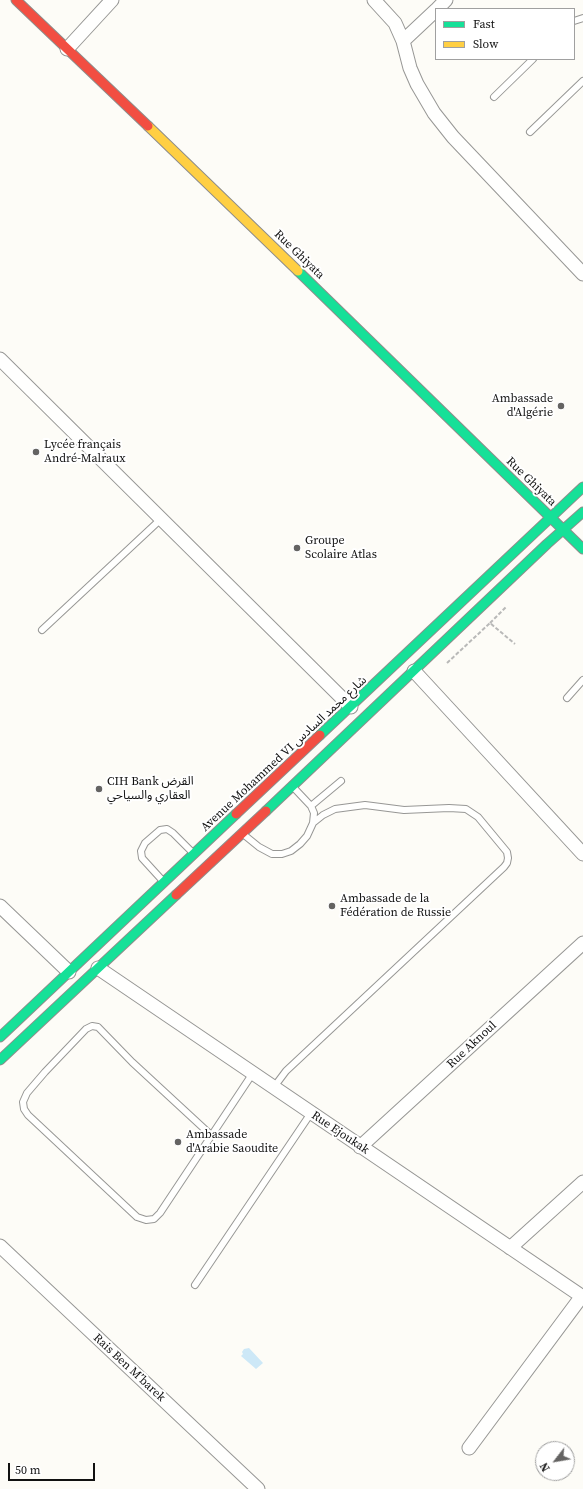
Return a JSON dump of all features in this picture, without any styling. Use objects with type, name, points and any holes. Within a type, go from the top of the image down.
[{"type":"main road","name":"Rue Ghiyata","points":[[16,0],[244,219],[583,549]]},
{"type":"main road","name":"Avenue Mohammed VI شارع محمد السادس","points":[[0,1037],[583,487]]},
{"type":"main road","points":[[0,1060],[583,512]]},
{"type":"street","points":[[67,48],[112,0]]},
{"type":"street","points":[[374,0],[395,23],[403,41],[410,68],[417,84],[443,125],[583,274]]},
{"type":"street","points":[[437,8],[446,0]]},
{"type":"street","points":[[403,41],[435,10]]},
{"type":"street","points":[[0,359],[351,707]]},
{"type":"street","points":[[414,671],[583,854]]},
{"type":"street","points":[[0,906],[69,972]]},
{"type":"street","name":"Rue Aknoul","points":[[360,1147],[583,943]]},
{"type":"street","name":"Rue Ejoukak","points":[[98,968],[582,1297]]},
{"type":"street","points":[[510,1248],[583,1182]]},
{"type":"street","name":"Rais Ben M’barek","points":[[0,1246],[258,1489]]},
{"type":"street","points":[[469,1448],[582,1297]]},
{"type":"lane","points":[[494,97],[532,60]]},
{"type":"lane","points":[[530,132],[583,81]]},
{"type":"lane","points":[[42,630],[161,519]]},
{"type":"lane","points":[[567,698],[583,680]]},
{"type":"lane","points":[[311,806],[341,781]]},
{"type":"lane","points":[[242,833],[259,847],[272,854],[282,854],[291,851],[300,844],[307,836],[313,823],[314,813],[311,806],[292,786]]},
{"type":"lane","points":[[273,1087],[286,1071],[504,867],[508,858],[506,852],[478,816],[466,810],[449,808],[404,810],[365,805],[335,809],[323,815],[313,823]]},
{"type":"lane","points":[[164,882],[142,858],[142,848],[160,830],[167,829],[173,833],[195,854]]},
{"type":"lane","points":[[211,1135],[132,1062],[98,1028],[92,1026],[86,1029],[45,1072],[28,1093],[23,1102],[24,1109],[28,1115],[137,1216],[146,1220],[154,1219],[160,1213],[253,1073]]},
{"type":"lane","points":[[195,1285],[311,1113]]},
{"type":"path","points":[[447,663],[490,623],[515,644]]},
{"type":"water","points":[[249,1348],[263,1363],[256,1369],[241,1356],[244,1349]]},
{"type":"traffic: fast","points":[[298,271],[583,549]]},
{"type":"traffic: fast","points":[[320,735],[583,487]]},
{"type":"traffic: fast","points":[[266,811],[547,544],[583,512]]},
{"type":"traffic: fast","points":[[0,1037],[236,814]]},
{"type":"traffic: fast","points":[[0,1060],[176,895]]},
{"type":"traffic: slow","points":[[148,126],[298,271]]},
{"type":"traffic: jam","points":[[16,0],[148,126]]},
{"type":"traffic: jam","points":[[236,814],[320,735]]},
{"type":"traffic: jam","points":[[176,895],[266,811]]},
{"type":"place","name":"Ambassade d'Algérie","points":[[561,406]]},
{"type":"place","name":"Lycée français André-Malraux","points":[[36,452]]},
{"type":"place","name":"Groupe Scolaire Atlas","points":[[297,548]]},
{"type":"place","name":"CIH Bank القرض العقاري والسياحي","points":[[99,789]]},
{"type":"place","name":"Ambassade de la Fédération de Russie","points":[[332,906]]},
{"type":"place","name":"Ambassade d'Arabie Saoudite","points":[[178,1142]]}]
